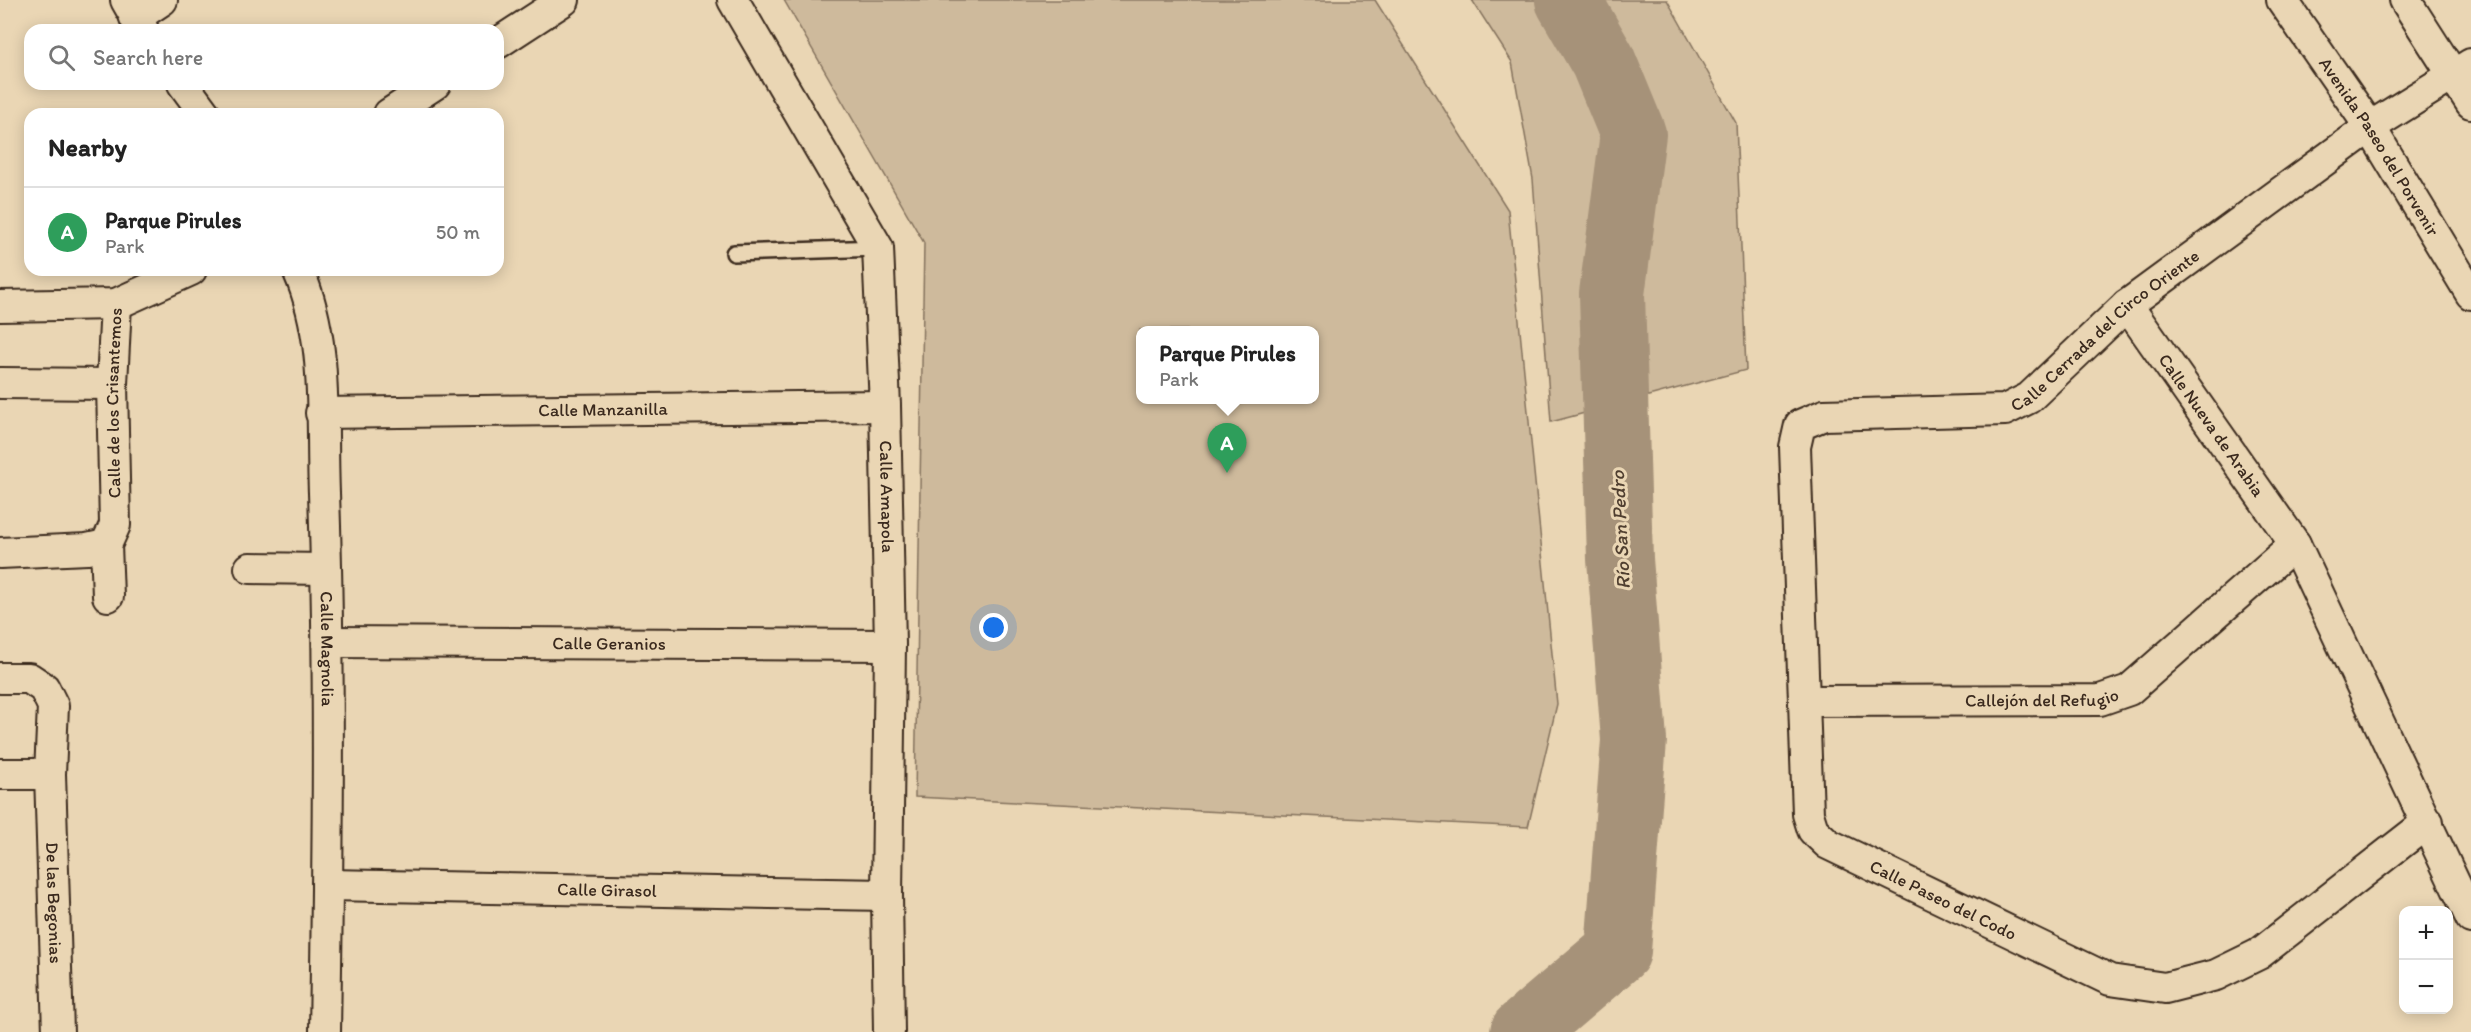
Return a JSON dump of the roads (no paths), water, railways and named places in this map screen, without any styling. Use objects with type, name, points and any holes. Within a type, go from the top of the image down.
[{"type":"street","points":[[135,16],[162,0]]},
{"type":"street","points":[[504,39],[564,0]]},
{"type":"street","name":"Calle Amapola","points":[[733,0],[878,249],[885,406],[890,645],[887,895],[889,1032]]},
{"type":"street","name":"Avenida Paseo del Porvenir","points":[[2282,0],[2370,128],[2471,294]]},
{"type":"street","points":[[2405,0],[2462,68],[2471,103]]},
{"type":"street","name":"Calle Cerrada del Circo Oriente","points":[[1800,425],[1824,415],[2005,410],[2029,398],[2127,305],[2370,128],[2462,68]]},
{"type":"street","points":[[187,90],[201,108]]},
{"type":"street","points":[[398,108],[426,90]]},
{"type":"street","name":"Calle de los Crisantemos","points":[[108,596],[106,545],[115,525],[112,384],[116,304],[178,276]]},
{"type":"street","name":"Calle Magnolia","points":[[301,276],[308,292],[321,354],[329,642],[325,1032]]},
{"type":"street","points":[[0,306],[116,304]]},
{"type":"street","name":"Calle Nueva de Arabia","points":[[2127,305],[2295,544],[2428,822]]},
{"type":"street","points":[[0,383],[112,384]]},
{"type":"street","name":"Calle Manzanilla","points":[[321,413],[885,406]]},
{"type":"street","name":"Calle Paseo del Codo","points":[[1800,425],[1795,447],[1808,814],[1813,830],[1828,844],[2110,980],[2165,988],[2216,975],[2259,954],[2428,822]]},
{"type":"street","name":"Callejón del Refugio","points":[[1804,701],[2100,700],[2129,690],[2295,544]]},
{"type":"street","points":[[0,553],[87,549],[106,545]]},
{"type":"street","points":[[250,568],[326,569]]},
{"type":"street","name":"Calle Geranios","points":[[329,642],[890,645]]},
{"type":"street","name":"De las Begonias","points":[[0,678],[29,678],[44,688],[53,706],[50,774],[58,1032]]},
{"type":"street","points":[[0,774],[50,774]]},
{"type":"street","points":[[2428,822],[2471,918]]},
{"type":"street","name":"Calle Girasol","points":[[327,885],[887,895]]},
{"type":"lane","points":[[734,253],[878,249]]},
{"type":"waterway","name":"Río San Pedro","points":[[1523,1032],[1618,951],[1634,740],[1620,559],[1612,294],[1633,134],[1603,61],[1568,0]]},
{"type":"place","name":"Parque Pirules","points":[[1227,473]]}]
